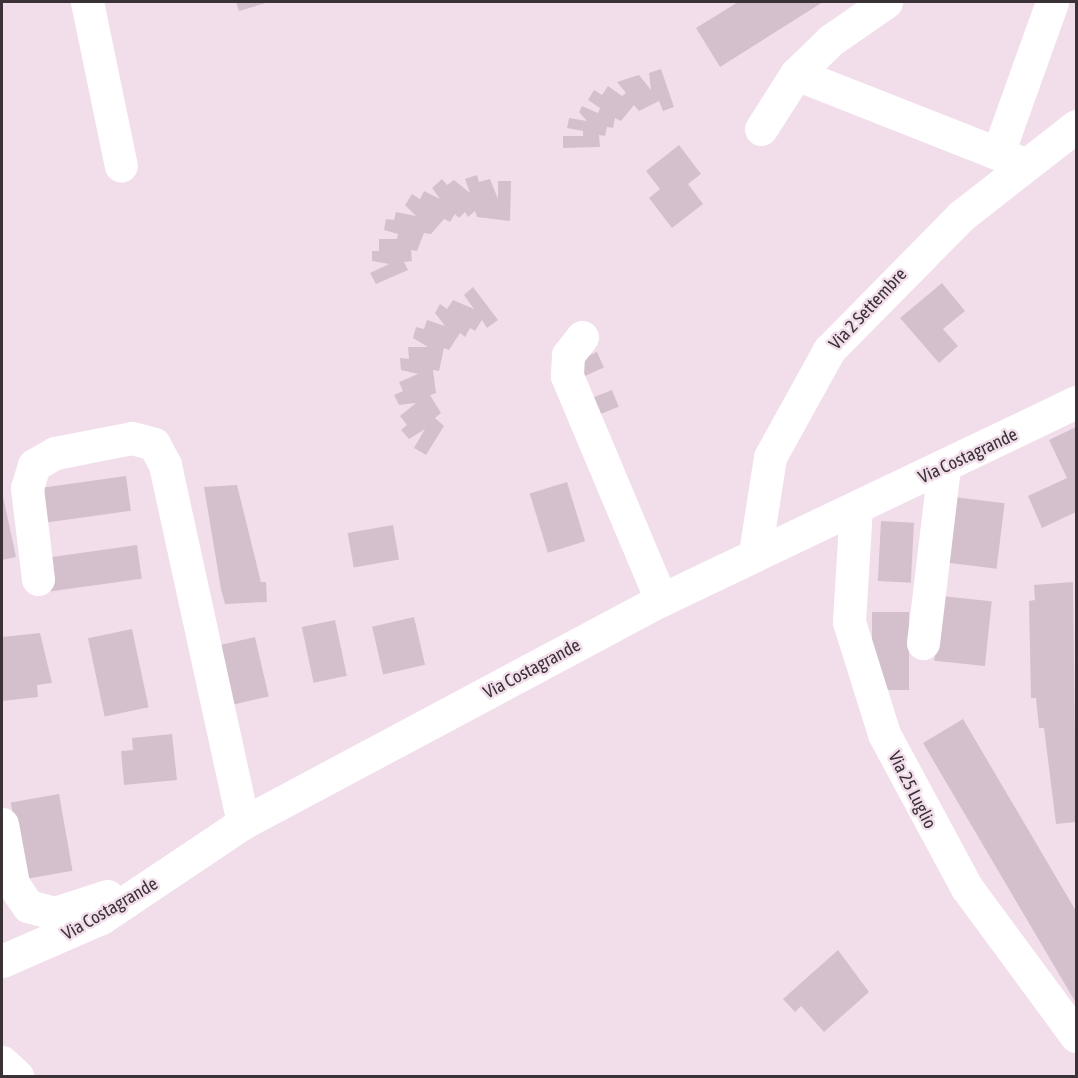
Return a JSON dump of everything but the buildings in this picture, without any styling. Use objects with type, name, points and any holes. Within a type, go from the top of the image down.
[{"type":"street","points":[[87,2],[121,166]]},
{"type":"street","points":[[760,129],[796,74],[831,40],[886,2]]},
{"type":"street","points":[[796,74],[1012,158],[1052,2]]},
{"type":"street","name":"Via 2 Settembre","points":[[755,554],[770,457],[829,350],[872,300],[1012,158],[1077,126]]},
{"type":"street","points":[[582,338],[568,355],[567,376],[661,600]]},
{"type":"street","name":"Via Costagrande","points":[[2,961],[101,918],[243,823],[661,600],[945,467],[1077,402]]},
{"type":"street","points":[[38,579],[27,488],[34,465],[48,455],[132,438],[154,444],[165,465],[243,823]]},
{"type":"street","points":[[923,644],[945,467]]},
{"type":"street","name":"Via 25 Luglio","points":[[856,507],[849,622],[884,734],[967,888],[1077,1036]]},
{"type":"street","points":[[2,824],[15,890],[40,912],[81,906],[179,867]]},
{"type":"street","points":[[2,1062],[17,1077]]}]
